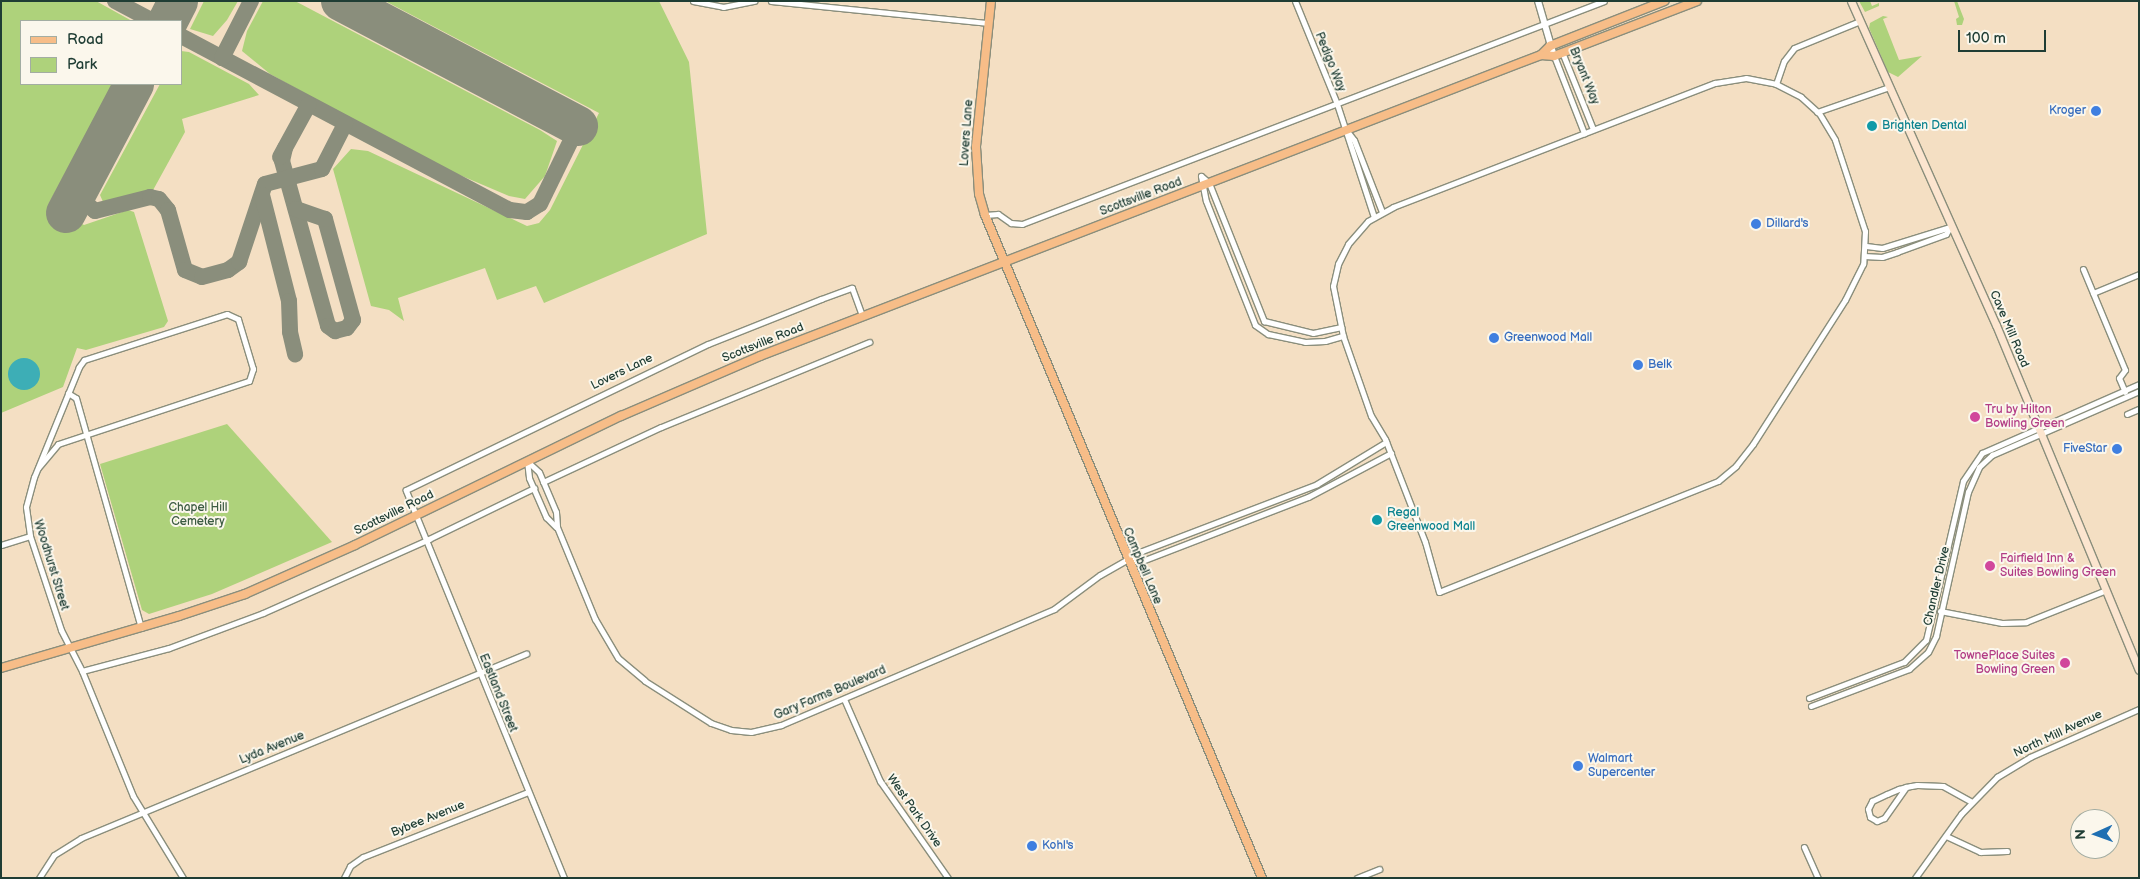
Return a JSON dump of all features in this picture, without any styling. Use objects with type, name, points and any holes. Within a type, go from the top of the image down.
[{"type":"main road","name":"Lovers Lane","points":[[991,1],[976,148],[978,194],[1003,262]]},
{"type":"main road","name":"Scottsville Road","points":[[1541,56],[1550,46],[1558,42],[1664,1]]},
{"type":"main road","name":"Scottsville Road","points":[[1,668],[141,628],[253,590],[415,516],[527,461],[699,381],[862,316],[1346,130],[1541,56],[1558,54],[1697,1]]},
{"type":"main road","name":"Cave Mill Road","points":[[1851,1],[2039,431],[2139,670]]},
{"type":"main road","name":"Campbell Lane","points":[[1003,262],[1262,878]]},
{"type":"street","points":[[693,1],[723,7],[754,1]]},
{"type":"street","points":[[771,1],[812,3],[989,23]]},
{"type":"street","name":"Pedigo Way","points":[[1296,1],[1346,130]]},
{"type":"street","name":"Bryant Way","points":[[1538,1],[1550,34],[1550,46],[1558,54],[1593,130]]},
{"type":"street","points":[[985,215],[998,214],[1012,223],[1022,224],[1604,1]]},
{"type":"street","points":[[1776,84],[1784,61],[1794,48],[1860,21]]},
{"type":"street","name":"Bryant Way","points":[[1550,34],[1558,42],[1558,54],[1584,133]]},
{"type":"street","points":[[1746,78],[1776,84],[1801,97],[1818,112],[1835,140],[1857,200],[1864,222],[1866,246],[1864,256],[1846,300],[1753,444],[1732,470],[1704,488],[1439,592],[1425,542],[1391,453],[1373,420],[1342,336],[1334,293],[1336,271],[1352,238],[1382,212],[1723,81],[1746,78]]},
{"type":"street","points":[[1818,112],[1889,87]]},
{"type":"street","points":[[1346,130],[1354,140],[1382,212]]},
{"type":"street","points":[[1346,130],[1349,149],[1374,217]]},
{"type":"street","points":[[1209,183],[1264,321],[1313,333],[1341,327]]},
{"type":"street","points":[[1201,186],[1255,325],[1268,334],[1306,342],[1325,341],[1342,336]]},
{"type":"street","points":[[1866,246],[1882,248],[1950,227]]},
{"type":"street","points":[[1864,256],[1897,252],[1946,234],[1950,227]]},
{"type":"street","points":[[2083,269],[2126,370],[2118,378],[2127,397]]},
{"type":"street","points":[[2093,293],[2139,274]]},
{"type":"street","name":"Lovers Lane","points":[[415,516],[406,490],[708,344],[852,288],[862,316]]},
{"type":"street","name":"Woodhurst Street","points":[[86,434],[249,381],[253,369],[238,319],[227,314],[87,358],[79,367],[68,393],[38,468],[26,507],[30,536],[69,648],[82,671],[141,811],[183,878]]},
{"type":"street","points":[[543,482],[680,418],[869,342]]},
{"type":"street","points":[[2039,431],[2139,384]]},
{"type":"street","points":[[2039,431],[2139,391]]},
{"type":"street","points":[[68,393],[76,398],[141,628]]},
{"type":"street","points":[[2128,414],[2139,409]]},
{"type":"street","name":"Chandler Drive","points":[[1808,698],[1904,662],[1926,640],[1935,609],[1965,476],[1982,452],[2039,431]]},
{"type":"street","name":"Chandler Drive","points":[[1811,706],[1909,669],[1928,652],[1942,611],[1972,479],[1978,467],[1992,456],[2039,431]]},
{"type":"street","points":[[38,468],[58,444],[86,434]]},
{"type":"street","points":[[1128,561],[1142,551],[1317,484],[1386,442]]},
{"type":"street","points":[[1128,561],[1142,561],[1308,497],[1391,453]]},
{"type":"street","name":"Gary Farms Boulevard","points":[[527,461],[539,472],[556,512],[557,527],[599,628],[615,653],[645,681],[702,718],[731,730],[762,731],[844,699],[1054,609],[1100,575],[1128,561]]},
{"type":"street","name":"Gary Farms Boulevard","points":[[527,461],[534,488],[546,517],[557,527]]},
{"type":"street","points":[[1965,476],[1972,479]]},
{"type":"street","points":[[82,671],[169,648],[221,629],[424,541],[534,488]]},
{"type":"street","name":"Eastland Street","points":[[415,516],[564,878]]},
{"type":"street","points":[[1,545],[30,536]]},
{"type":"street","points":[[1950,538],[1958,540]]},
{"type":"street","points":[[1935,609],[2002,623],[2026,622],[2104,590]]},
{"type":"street","name":"Lyda Avenue","points":[[39,878],[49,860],[66,846],[141,811],[526,654]]},
{"type":"street","name":"West Park Drive","points":[[844,699],[880,781],[948,878]]},
{"type":"street","name":"North Mill Avenue","points":[[1915,878],[1972,802],[1997,777],[2019,762],[2139,709]]},
{"type":"street","points":[[1906,787],[1884,818],[1877,821],[1870,817],[1868,809],[1872,801],[1906,787],[1937,784],[1972,802]]},
{"type":"street","name":"Bybee Avenue","points":[[344,878],[350,866],[363,858],[528,792]]},
{"type":"street","points":[[1946,836],[1980,852],[2007,850]]},
{"type":"street","points":[[1804,847],[1818,878]]},
{"type":"street","points":[[1357,878],[1379,869]]},
{"type":"green space","points":[[1,1],[96,1],[130,20],[20,20],[20,85],[112,85],[48,205],[84,225],[128,210],[134,212],[168,321],[164,327],[86,350],[77,348],[63,387],[1,413]]},
{"type":"green space","points":[[204,1],[238,1],[227,20],[213,36],[190,29]]},
{"type":"green space","points":[[263,1],[295,1],[540,130],[557,141],[545,176],[525,199],[509,196],[429,162],[270,74],[242,51],[247,31]]},
{"type":"green space","points":[[385,1],[659,1],[689,62],[707,234],[544,303],[536,286],[497,300],[485,268],[398,298],[404,321],[389,310],[371,306],[333,169],[351,149],[368,151],[527,226],[539,223],[550,210],[599,113]]},
{"type":"green space","points":[[1859,1],[1870,1],[1872,6],[1879,3],[1879,6],[1865,12]]},
{"type":"green space","points":[[1954,1],[1957,1],[1964,19],[1962,25],[1957,25],[1956,19],[1959,17]]},
{"type":"green space","points":[[1883,16],[1888,17],[1883,19],[1899,60],[1922,56],[1898,77],[1888,72],[1869,28],[1870,23]]},
{"type":"green space","points":[[182,51],[189,52],[249,84],[259,95],[182,119],[185,132],[152,192],[104,204],[100,195],[159,85],[182,85]]},
{"type":"green space","name":"Chapel Hill Cemetery","points":[[227,424],[332,542],[212,594],[149,614],[142,610],[100,464]]},
{"type":"water","points":[[24,358],[35,363],[40,374],[35,385],[24,390],[13,385],[8,374],[13,363]]},
{"type":"taxiway","points":[[115,1],[151,20]]},
{"type":"taxiway","points":[[222,58],[251,1]]},
{"type":"taxiway","points":[[182,37],[510,210],[527,212],[540,204],[578,126]]},
{"type":"taxiway","points":[[280,157],[309,104]]},
{"type":"taxiway","points":[[83,180],[82,200],[95,211],[150,197],[159,199],[168,210],[185,270],[202,277],[228,270],[239,262],[265,184],[322,169],[345,124]]},
{"type":"taxiway","points":[[285,148],[282,161],[328,326],[335,331],[347,328],[353,320],[325,219],[296,209]]},
{"type":"taxiway","points":[[262,195],[289,301],[290,332],[295,354]]},
{"type":"runway","points":[[168,20],[178,1]]},
{"type":"runway","points":[[341,1],[578,126]]},
{"type":"runway","points":[[66,213],[133,85]]},
{"type":"place","name":"Kroger","points":[[2096,111]]},
{"type":"place","name":"Brighten Dental","points":[[1872,126]]},
{"type":"place","name":"Dillard's","points":[[1756,224]]},
{"type":"place","name":"Greenwood Mall","points":[[1494,338]]},
{"type":"place","name":"Belk","points":[[1638,365]]},
{"type":"place","name":"Tru by Hilton Bowling Green","points":[[1975,417]]},
{"type":"place","name":"FiveStar","points":[[2117,449]]},
{"type":"place","name":"Regal Greenwood Mall","points":[[1377,520]]},
{"type":"place","name":"Fairfield Inn & Suites Bowling Green","points":[[1990,566]]},
{"type":"place","name":"TownePlace Suites Bowling Green","points":[[2065,663]]},
{"type":"place","name":"Walmart Supercenter","points":[[1578,766]]},
{"type":"place","name":"Kohl's","points":[[1032,846]]}]
